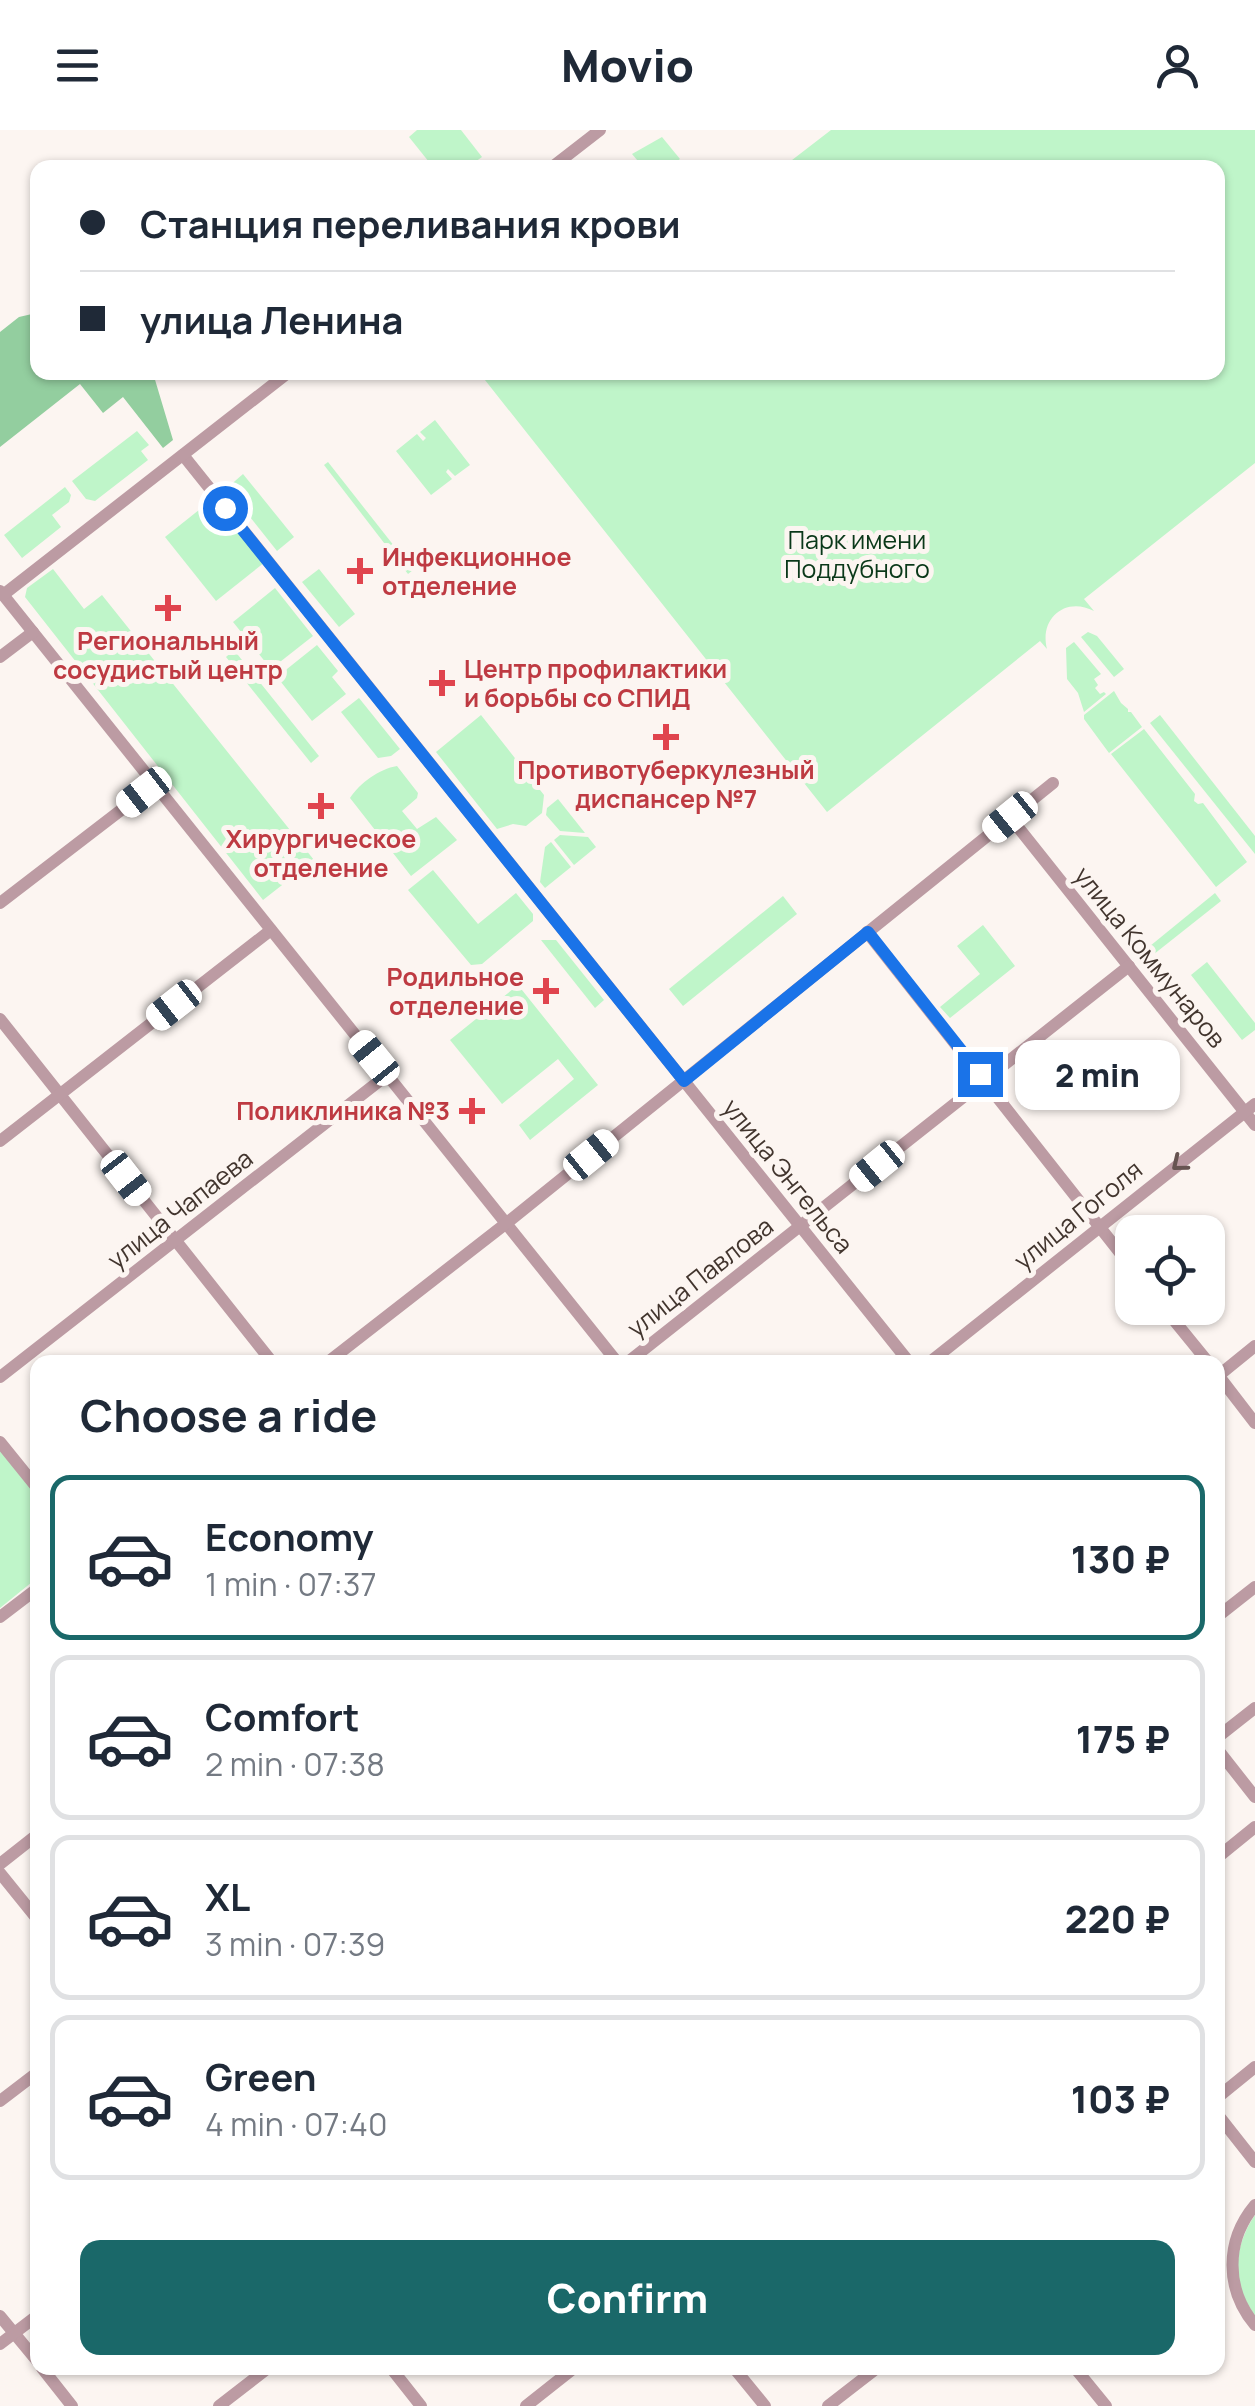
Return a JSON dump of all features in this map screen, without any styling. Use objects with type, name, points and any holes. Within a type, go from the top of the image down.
[{"type":"street","points":[[562,160],[600,130]]},
{"type":"street","points":[[279,380],[2,593],[611,1355]]},
{"type":"street","name":"улица Энгельса","points":[[183,455],[903,1355]]},
{"type":"street","points":[[0,658],[33,632]]},
{"type":"street","points":[[337,1355],[506,1224],[1052,783]]},
{"type":"street","points":[[0,903],[154,784]]},
{"type":"street","name":"улица Коммунаров","points":[[1010,817],[1250,1108],[1255,1125]]},
{"type":"street","points":[[0,1141],[271,930]]},
{"type":"street","points":[[868,932],[1115,1246]]},
{"type":"street","name":"улица Павлова","points":[[637,1355],[1129,966]]},
{"type":"street","points":[[0,1019],[266,1355]]},
{"type":"street","name":"улица Чапаева","points":[[0,1377],[387,1075]]},
{"type":"street","name":"улица Гоголя","points":[[939,1355],[1250,1108]]},
{"type":"street","points":[[1178,1325],[1202,1355]]},
{"type":"street","points":[[1225,1370],[1255,1346]]},
{"type":"street","points":[[1225,1385],[1255,1422]]},
{"type":"street","points":[[0,1442],[30,1479]]},
{"type":"street","points":[[1225,1610],[1255,1586]]},
{"type":"street","points":[[0,1617],[30,1594]]},
{"type":"street","points":[[1225,1732],[1255,1708]]},
{"type":"street","points":[[1225,1759],[1255,1797]]},
{"type":"street","points":[[1225,1851],[1255,1827]]},
{"type":"street","points":[[0,1864],[30,1840]]},
{"type":"street","points":[[0,1873],[30,1910]]},
{"type":"street","points":[[1225,2091],[1255,2067]]},
{"type":"street","points":[[0,2102],[30,2078]]},
{"type":"street","points":[[1225,2124],[1255,2162]]},
{"type":"street","points":[[1255,2205],[1240,2229],[1232,2266],[1239,2300],[1255,2325]]},
{"type":"street","points":[[0,2316],[30,2353]]},
{"type":"street","points":[[0,2344],[30,2321]]},
{"type":"street","points":[[48,2375],[72,2406]]},
{"type":"street","points":[[219,2406],[259,2375]]},
{"type":"street","points":[[397,2375],[422,2406]]},
{"type":"street","points":[[526,2406],[565,2375]]},
{"type":"street","points":[[740,2375],[764,2406]]},
{"type":"street","points":[[828,2406],[867,2375]]},
{"type":"street","points":[[1081,2375],[1106,2406]]},
{"type":"green space","points":[[417,130],[461,130],[482,157],[427,160],[409,137]]},
{"type":"green space","name":"Парк имени Поддубного","points":[[831,130],[1255,130],[1255,463],[1084,599],[1094,611],[1074,606],[1057,613],[1047,628],[1047,649],[1040,641],[827,812],[485,380],[1225,380],[1225,160],[792,160]]},
{"type":"green space","points":[[662,137],[680,159],[637,160],[632,154]]},
{"type":"green space","points":[[30,314],[30,380],[155,380],[173,440],[163,448],[123,397],[103,413],[80,384],[0,447],[0,332],[19,317]]},
{"type":"green space","points":[[435,420],[470,465],[455,476],[448,469],[452,479],[431,495],[396,451],[417,434],[423,441],[426,438],[420,432]]},
{"type":"green space","points":[[137,431],[149,445],[141,451],[148,460],[95,501],[86,499],[72,481]]},
{"type":"green space","points":[[328,462],[413,570],[408,574],[324,465]]},
{"type":"green space","points":[[243,474],[294,537],[277,551],[227,488]]},
{"type":"green space","points":[[65,487],[71,495],[69,502],[52,515],[61,527],[22,558],[4,535]]},
{"type":"green space","points":[[214,498],[265,562],[216,601],[165,537]]},
{"type":"green space","points":[[53,569],[84,609],[102,595],[314,860],[263,900],[25,597],[27,588]]},
{"type":"green space","points":[[319,569],[355,614],[339,627],[302,582]]},
{"type":"green space","points":[[275,588],[313,636],[271,669],[233,622]]},
{"type":"green space","points":[[1088,632],[1097,636],[1124,669],[1114,677],[1081,637]]},
{"type":"green space","points":[[1074,642],[1101,674],[1094,679],[1098,685],[1095,688],[1106,694],[1084,712],[1078,693],[1067,679],[1066,648]]},
{"type":"green space","points":[[317,645],[338,671],[332,677],[346,694],[312,721],[277,677]]},
{"type":"green space","points":[[234,650],[319,756],[311,763],[226,657]]},
{"type":"green space","points":[[1114,691],[1142,727],[1109,753],[1084,715]]},
{"type":"green space","points":[[359,698],[400,749],[391,756],[378,758],[341,712]]},
{"type":"green space","points":[[481,715],[544,795],[542,813],[526,826],[513,824],[497,829],[436,752]]},
{"type":"green space","points":[[1160,715],[1255,836],[1255,854],[1150,723]]},
{"type":"green space","points":[[1144,729],[1195,794],[1194,801],[1203,803],[1247,862],[1216,887],[1111,754]]},
{"type":"green space","points":[[397,766],[418,793],[402,811],[417,829],[436,817],[457,840],[411,876],[350,798],[370,778]]},
{"type":"green space","points":[[558,799],[585,833],[560,831],[546,815],[547,808]]},
{"type":"green space","points":[[560,835],[588,837],[596,847],[574,865],[554,840]]},
{"type":"green space","points":[[551,842],[571,867],[545,888],[540,882],[545,847]]},
{"type":"green space","points":[[433,870],[478,924],[516,893],[533,914],[533,921],[482,964],[471,965],[408,890]]},
{"type":"green space","points":[[1215,893],[1221,901],[1144,962],[1139,955]]},
{"type":"green space","points":[[783,896],[797,914],[683,1006],[669,989]]},
{"type":"green space","points":[[983,925],[1015,966],[950,1018],[940,1007],[980,974],[957,946]]},
{"type":"green space","points":[[541,940],[556,940],[604,1000],[595,1008]]},
{"type":"green space","points":[[1207,962],[1255,1023],[1255,1030],[1242,1040],[1191,975]]},
{"type":"green space","points":[[518,985],[598,1085],[530,1140],[519,1125],[574,1079],[558,1059],[502,1104],[450,1040]]},
{"type":"green space","points":[[0,1449],[30,1486],[30,1584],[0,1608]]},
{"type":"green space","points":[[1255,2215],[1255,2317],[1241,2291],[1237,2268],[1242,2240]]},
{"type":"place","name":"Инфекционное отделение","points":[[360,571]]},
{"type":"place","name":"Региональный сосудистый центр","points":[[168,608]]},
{"type":"place","name":"Центр профилактики и борьбы со СПИД","points":[[442,683]]},
{"type":"place","name":"Противотуберкулезный диспансер №7","points":[[666,737]]},
{"type":"place","name":"Хирургическое отделение","points":[[321,806]]},
{"type":"place","name":"Родильное отделение","points":[[546,991]]},
{"type":"place","name":"Поликлиника №3","points":[[472,1111]]},
{"type":"route","points":[[225,508],[684,1081],[868,932],[980,1074]]}]
